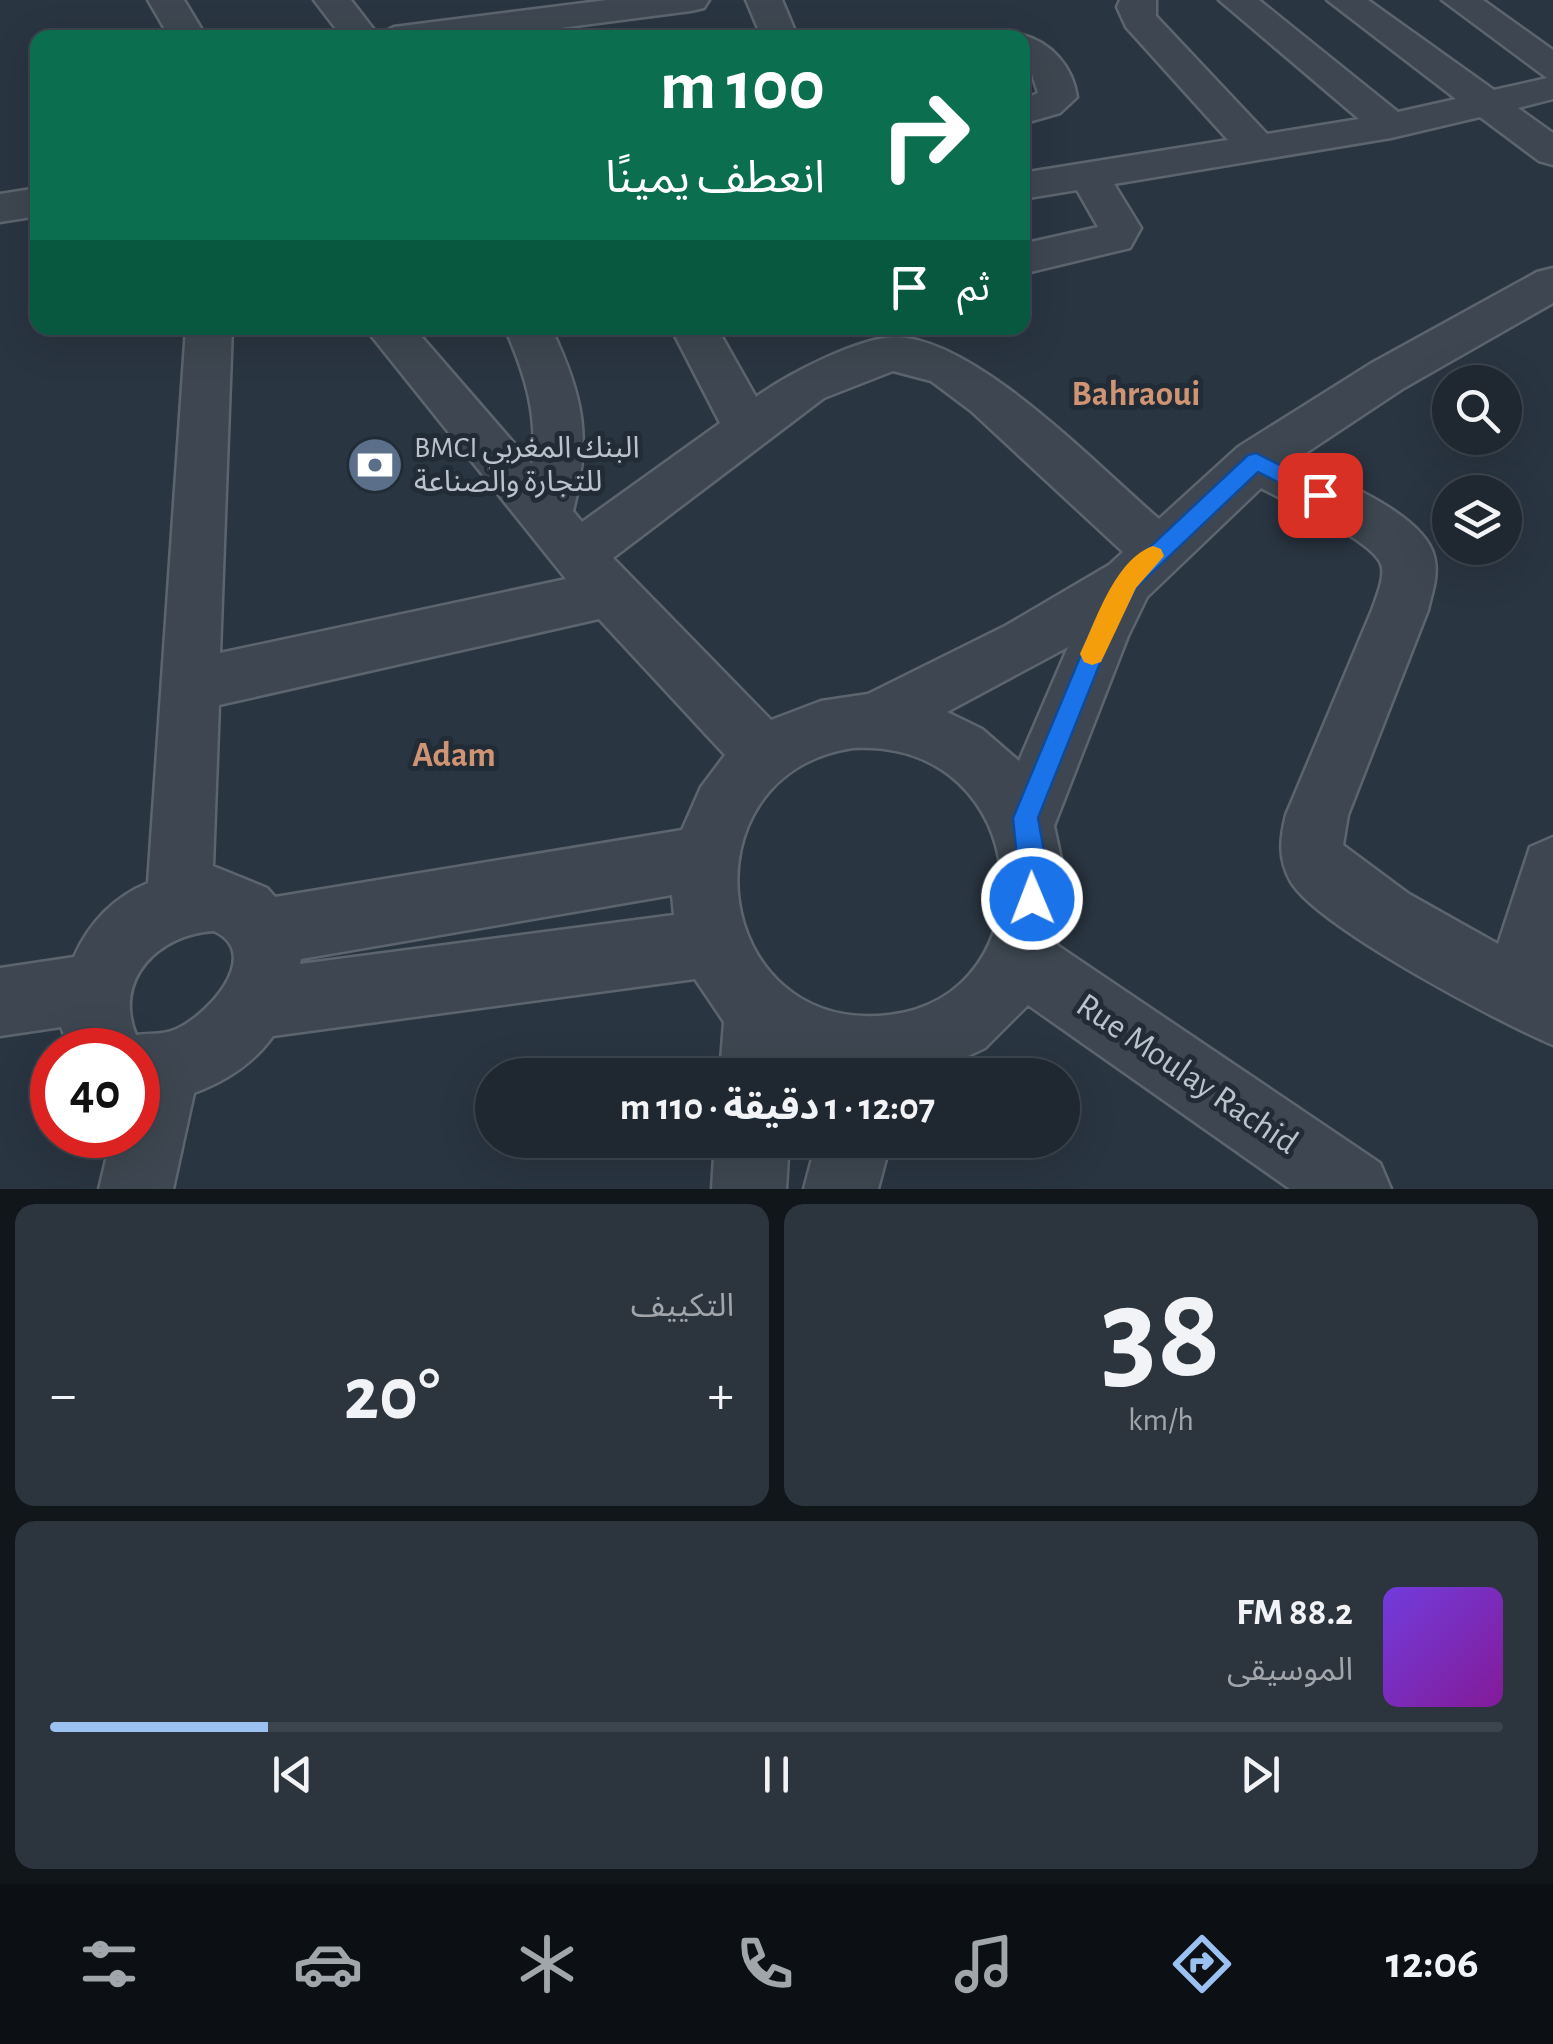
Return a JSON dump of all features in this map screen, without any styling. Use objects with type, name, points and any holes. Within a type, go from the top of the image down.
[{"type":"street","points":[[166,0],[184,30]]},
{"type":"street","points":[[332,0],[356,30]]},
{"type":"street","points":[[419,30],[438,19],[444,0]]},
{"type":"street","points":[[451,30],[691,0]]},
{"type":"street","points":[[764,0],[775,30]]},
{"type":"street","points":[[1138,0],[1135,8],[1139,19],[1257,147]]},
{"type":"street","points":[[1237,0],[1391,126]]},
{"type":"street","points":[[1345,0],[1553,152]]},
{"type":"street","points":[[1460,0],[1553,68]]},
{"type":"street","points":[[1030,48],[1058,83],[1058,96],[1030,110]]},
{"type":"street","points":[[1030,185],[1391,126],[1553,88]]},
{"type":"street","points":[[1030,257],[1115,238],[1120,228],[1089,176]]},
{"type":"street","points":[[0,208],[30,203]]},
{"type":"street","points":[[862,1058],[813,1042],[757,1042],[703,908],[702,858],[714,814],[762,753],[820,726],[874,720],[1025,643],[1143,566],[1256,461],[1387,376],[1551,288]]},
{"type":"street","points":[[178,901],[209,335]]},
{"type":"street","points":[[394,335],[578,554],[762,753]]},
{"type":"street","points":[[531,335],[561,415],[562,449],[578,554]]},
{"type":"street","points":[[698,335],[748,428]]},
{"type":"street","points":[[190,686],[578,554],[807,385],[882,340],[948,369],[988,398],[1143,566]]},
{"type":"street","points":[[1256,461],[1384,532],[1408,554],[1409,575],[1400,610],[1317,815],[1312,835],[1314,859],[1337,886],[1536,1001],[1553,869]]},
{"type":"street","points":[[884,1058],[953,1034],[1006,987],[1030,936],[1032,862],[1026,818],[1101,634],[1143,566]]},
{"type":"street","points":[[874,720],[947,744],[990,776],[1026,818]]},
{"type":"street","points":[[260,933],[702,858]]},
{"type":"street","points":[[123,1028],[108,960],[134,927],[178,901],[224,900],[242,909],[260,933],[266,966],[253,1004],[229,1037],[207,1055],[160,1049]]},
{"type":"street","points":[[253,1004],[718,943]]},
{"type":"street","name":"Rue Moulay Rachid","points":[[1019,959],[1354,1189]]},
{"type":"street","points":[[0,1002],[78,1028]]},
{"type":"street","points":[[134,1158],[136,1189]]},
{"type":"street","points":[[749,1189],[751,1158]]},
{"type":"street","points":[[841,1189],[849,1158]]},
{"type":"slow traffic","points":[[1092,654],[1128,581],[1153,556]]},
{"type":"place","name":"BMCI البنك المغربي للتجارة والصناعة","points":[[375,465]]},
{"type":"district","name":"Bahraoui","points":[[1136,394]]},
{"type":"district","name":"Adam","points":[[454,755]]},
{"type":"route","points":[[1032,899],[1026,818],[1101,634],[1128,581],[1256,461],[1320,495]]}]
